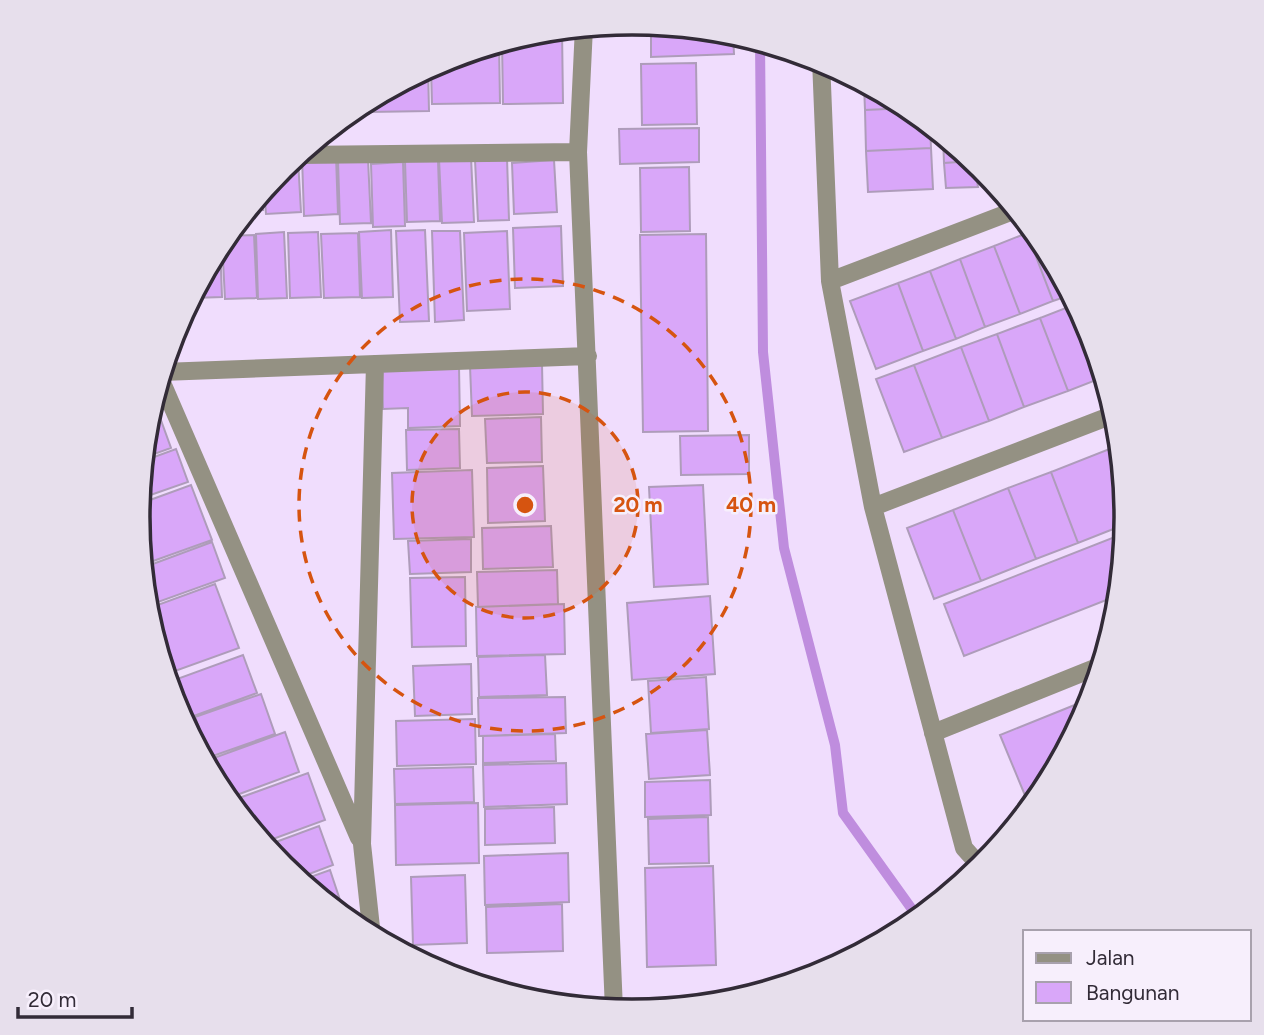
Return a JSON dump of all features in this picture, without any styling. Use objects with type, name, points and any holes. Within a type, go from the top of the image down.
[{"type":"street","points":[[583,38],[578,152],[614,999]]},
{"type":"street","points":[[822,74],[830,281],[873,507],[964,848],[974,858]]},
{"type":"street","points":[[314,155],[578,152]]},
{"type":"street","points":[[830,281],[1007,214]]},
{"type":"street","points":[[172,372],[588,356]]},
{"type":"street","points":[[370,923],[362,844],[375,364]]},
{"type":"street","points":[[166,392],[362,844]]},
{"type":"street","points":[[873,507],[1104,418]]},
{"type":"street","points":[[933,733],[1090,670]]},
{"type":"building","points":[[651,36],[734,46],[734,54],[651,57]]},
{"type":"building","points":[[562,40],[563,103],[503,104],[502,53]]},
{"type":"building","points":[[499,54],[500,103],[432,104],[431,79]]},
{"type":"building","points":[[696,63],[697,124],[642,125],[641,64]]},
{"type":"building","points":[[428,81],[429,111],[371,112]]},
{"type":"building","points":[[864,95],[888,109],[865,110]]},
{"type":"building","points":[[888,109],[931,139],[931,148],[866,151],[865,110]]},
{"type":"building","points":[[699,128],[699,162],[620,164],[619,129]]},
{"type":"building","points":[[931,148],[933,189],[868,192],[866,151]]},
{"type":"building","points":[[944,150],[958,162],[944,163]]},
{"type":"building","points":[[336,156],[338,214],[304,216],[302,166],[312,157]]},
{"type":"building","points":[[471,157],[474,222],[442,223],[439,159]]},
{"type":"building","points":[[507,158],[509,220],[478,221],[475,160]]},
{"type":"building","points":[[368,159],[371,223],[340,224],[338,161]]},
{"type":"building","points":[[438,160],[440,221],[407,222],[405,161]]},
{"type":"building","points":[[554,160],[557,212],[514,214],[512,163]]},
{"type":"building","points":[[403,162],[405,226],[373,227],[371,164]]},
{"type":"building","points":[[958,162],[977,180],[978,187],[946,188],[944,163]]},
{"type":"building","points":[[689,167],[690,231],[641,232],[640,168]]},
{"type":"building","points":[[299,169],[301,212],[266,214],[265,204]]},
{"type":"building","points":[[561,226],[563,286],[515,288],[513,228]]},
{"type":"building","points":[[391,230],[393,297],[362,298],[359,232]]},
{"type":"building","points":[[425,230],[429,321],[400,322],[396,231]]},
{"type":"building","points":[[432,231],[460,231],[464,320],[435,322]]},
{"type":"building","points":[[507,231],[510,309],[467,311],[464,233]]},
{"type":"building","points":[[284,232],[287,298],[258,299],[256,234]]},
{"type":"building","points":[[318,232],[321,297],[290,298],[288,233]]},
{"type":"building","points":[[358,233],[360,297],[324,298],[321,234]]},
{"type":"building","points":[[706,234],[708,431],[643,432],[640,235]]},
{"type":"building","points":[[241,235],[254,235],[257,298],[225,299],[223,262]]},
{"type":"building","points":[[1023,235],[1033,249],[1053,301],[1020,314],[994,246]]},
{"type":"building","points":[[994,246],[1020,314],[985,327],[960,259]]},
{"type":"building","points":[[1033,249],[1062,298],[1053,301]]},
{"type":"building","points":[[960,259],[985,327],[956,339],[930,271]]},
{"type":"building","points":[[221,265],[222,297],[202,298]]},
{"type":"building","points":[[930,271],[956,339],[923,351],[898,283]]},
{"type":"building","points":[[898,283],[923,351],[876,369],[850,301]]},
{"type":"building","points":[[1067,308],[1094,381],[1068,391],[1040,318]]},
{"type":"building","points":[[1040,318],[1068,391],[1024,407],[997,334]]},
{"type":"building","points":[[997,334],[1024,407],[989,421],[961,347]]},
{"type":"building","points":[[961,347],[989,421],[942,438],[914,365]]},
{"type":"building","points":[[542,364],[543,414],[472,416],[470,366]]},
{"type":"building","points":[[914,365],[942,438],[904,452],[876,379]]},
{"type":"building","points":[[459,366],[460,426],[408,428],[408,408],[383,409],[382,368]]},
{"type":"building","points":[[541,417],[542,462],[487,463],[485,419]]},
{"type":"building","points":[[160,418],[171,448],[154,454]]},
{"type":"building","points":[[459,429],[460,468],[407,470],[406,430]]},
{"type":"building","points":[[749,435],[749,474],[681,475],[680,436]]},
{"type":"building","points":[[176,449],[188,482],[151,495],[154,457]]},
{"type":"building","points":[[1109,449],[1114,529],[1078,543],[1051,472]]},
{"type":"building","points":[[543,466],[545,521],[488,523],[487,468]]},
{"type":"building","points":[[472,470],[474,537],[394,539],[392,473]]},
{"type":"building","points":[[1051,472],[1078,543],[1036,559],[1008,488]]},
{"type":"building","points":[[191,485],[212,540],[152,561],[151,500]]},
{"type":"building","points":[[703,485],[708,584],[654,587],[649,487]]},
{"type":"building","points":[[1008,488],[1036,559],[981,581],[953,510]]},
{"type":"building","points":[[953,510],[981,581],[934,599],[907,528]]},
{"type":"building","points":[[551,526],[553,567],[483,569],[482,528]]},
{"type":"building","points":[[1113,538],[1107,600],[964,656],[944,604]]},
{"type":"building","points":[[471,539],[471,572],[410,574],[408,541]]},
{"type":"building","points":[[212,542],[225,578],[157,602],[152,564]]},
{"type":"building","points":[[557,570],[558,604],[478,607],[477,572]]},
{"type":"building","points":[[465,577],[466,646],[412,647],[410,578]]},
{"type":"building","points":[[215,584],[239,648],[175,671],[158,605]]},
{"type":"building","points":[[710,596],[715,674],[632,680],[627,603]]},
{"type":"building","points":[[564,604],[565,654],[477,656],[476,607]]},
{"type":"building","points":[[243,655],[257,693],[192,716],[177,679]]},
{"type":"building","points":[[545,655],[547,695],[479,697],[478,657]]},
{"type":"building","points":[[471,664],[472,714],[415,716],[413,666]]},
{"type":"building","points":[[706,677],[709,729],[651,733],[648,681]]},
{"type":"building","points":[[261,694],[275,734],[212,756],[195,717]]},
{"type":"building","points":[[565,697],[566,733],[479,736],[478,698]]},
{"type":"building","points":[[1077,704],[1050,759],[1025,796],[1000,735]]},
{"type":"building","points":[[475,719],[476,764],[397,766],[396,721]]},
{"type":"building","points":[[707,730],[710,775],[649,779],[646,734]]},
{"type":"building","points":[[285,732],[299,772],[237,795],[214,758]]},
{"type":"building","points":[[555,734],[556,761],[483,763],[483,736]]},
{"type":"building","points":[[566,763],[567,804],[484,807],[483,765]]},
{"type":"building","points":[[473,767],[474,802],[395,804],[394,769]]},
{"type":"building","points":[[308,773],[325,820],[272,839],[240,798]]},
{"type":"building","points":[[710,780],[711,815],[645,817],[645,782]]},
{"type":"building","points":[[478,803],[479,863],[396,865],[395,805]]},
{"type":"building","points":[[554,807],[555,843],[485,845],[485,809]]},
{"type":"building","points":[[708,817],[709,863],[649,864],[648,819]]},
{"type":"building","points":[[319,826],[333,865],[308,874],[275,842]]},
{"type":"building","points":[[568,853],[569,902],[485,905],[484,856]]},
{"type":"building","points":[[713,866],[716,965],[647,967],[645,868]]},
{"type":"building","points":[[330,870],[341,902],[314,880],[311,877]]},
{"type":"building","points":[[465,875],[467,943],[413,945],[411,877]]},
{"type":"building","points":[[562,904],[563,951],[487,953],[486,907]]},
{"type":"waterway","points":[[760,52],[763,352],[784,548],[835,745],[843,813],[912,910]]}]
